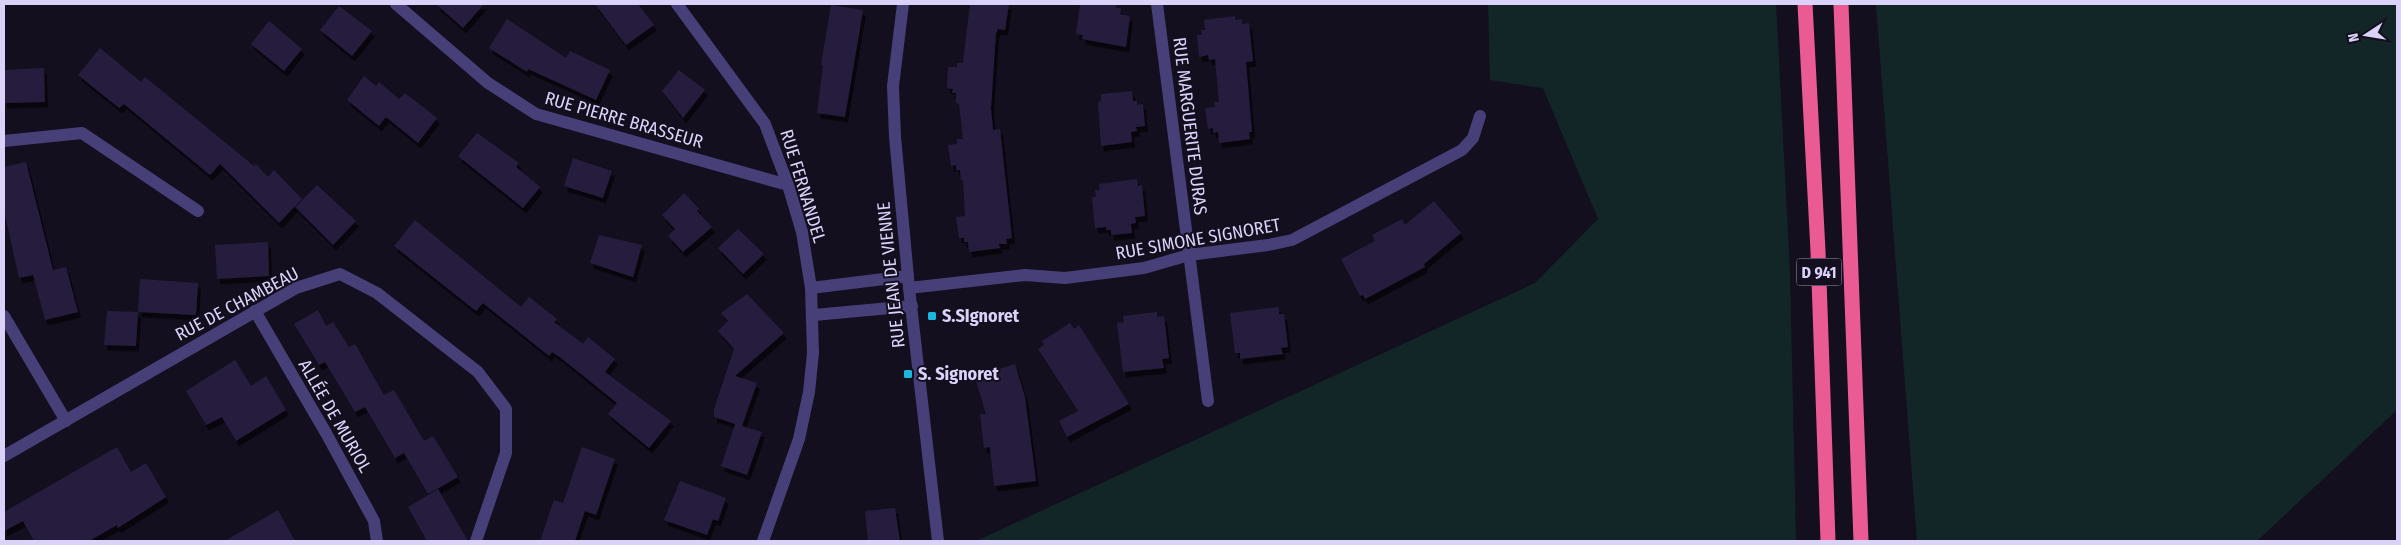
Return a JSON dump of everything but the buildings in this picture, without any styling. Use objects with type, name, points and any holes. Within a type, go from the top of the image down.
[{"type":"highway","name":"D 941","points":[[1805,4],[1818,251],[1828,541]]},
{"type":"highway","name":"D 941","points":[[1841,4],[1861,541]]},
{"type":"street","name":"RUE PIERRE BRASSEUR","points":[[396,4],[488,83],[536,114],[788,185]]},
{"type":"street","name":"RUE FERNANDEL","points":[[677,4],[765,124],[788,185],[802,232],[811,288],[814,315],[813,353],[805,411],[799,439],[763,541]]},
{"type":"street","name":"RUE JEAN DE VIENNE","points":[[903,4],[894,86],[895,137],[938,541]]},
{"type":"street","name":"RUE MARGUERITE DURAS","points":[[1157,4],[1208,401]]},
{"type":"street","name":"RUE SIMONE SIGNORET","points":[[909,282],[1025,275],[1065,278],[1144,268],[1189,255],[1268,245],[1299,236],[1462,150],[1473,138],[1480,116]]},
{"type":"street","points":[[4,141],[82,133],[198,211]]},
{"type":"street","name":"RUE DE CHAMBEAU","points":[[4,456],[296,288],[340,274],[377,292],[478,372],[506,409],[506,452],[476,541]]},
{"type":"street","points":[[811,288],[909,282]]},
{"type":"street","points":[[814,315],[912,306]]},
{"type":"street","name":"ALLÉE DE MURIOL","points":[[254,311],[326,432],[374,521],[377,541]]},
{"type":"street","points":[[4,316],[66,421]]},
{"type":"green space","points":[[1488,4],[1776,4],[1790,272],[1796,541],[976,541],[1535,283],[1598,219],[1543,88],[1490,80]]},
{"type":"green space","points":[[1876,4],[2397,4],[2397,410],[2257,541],[1917,541]]},
{"type":"place","name":"S.SIgnoret","points":[[932,316]]},
{"type":"place","name":"S. Signoret","points":[[908,374]]}]
